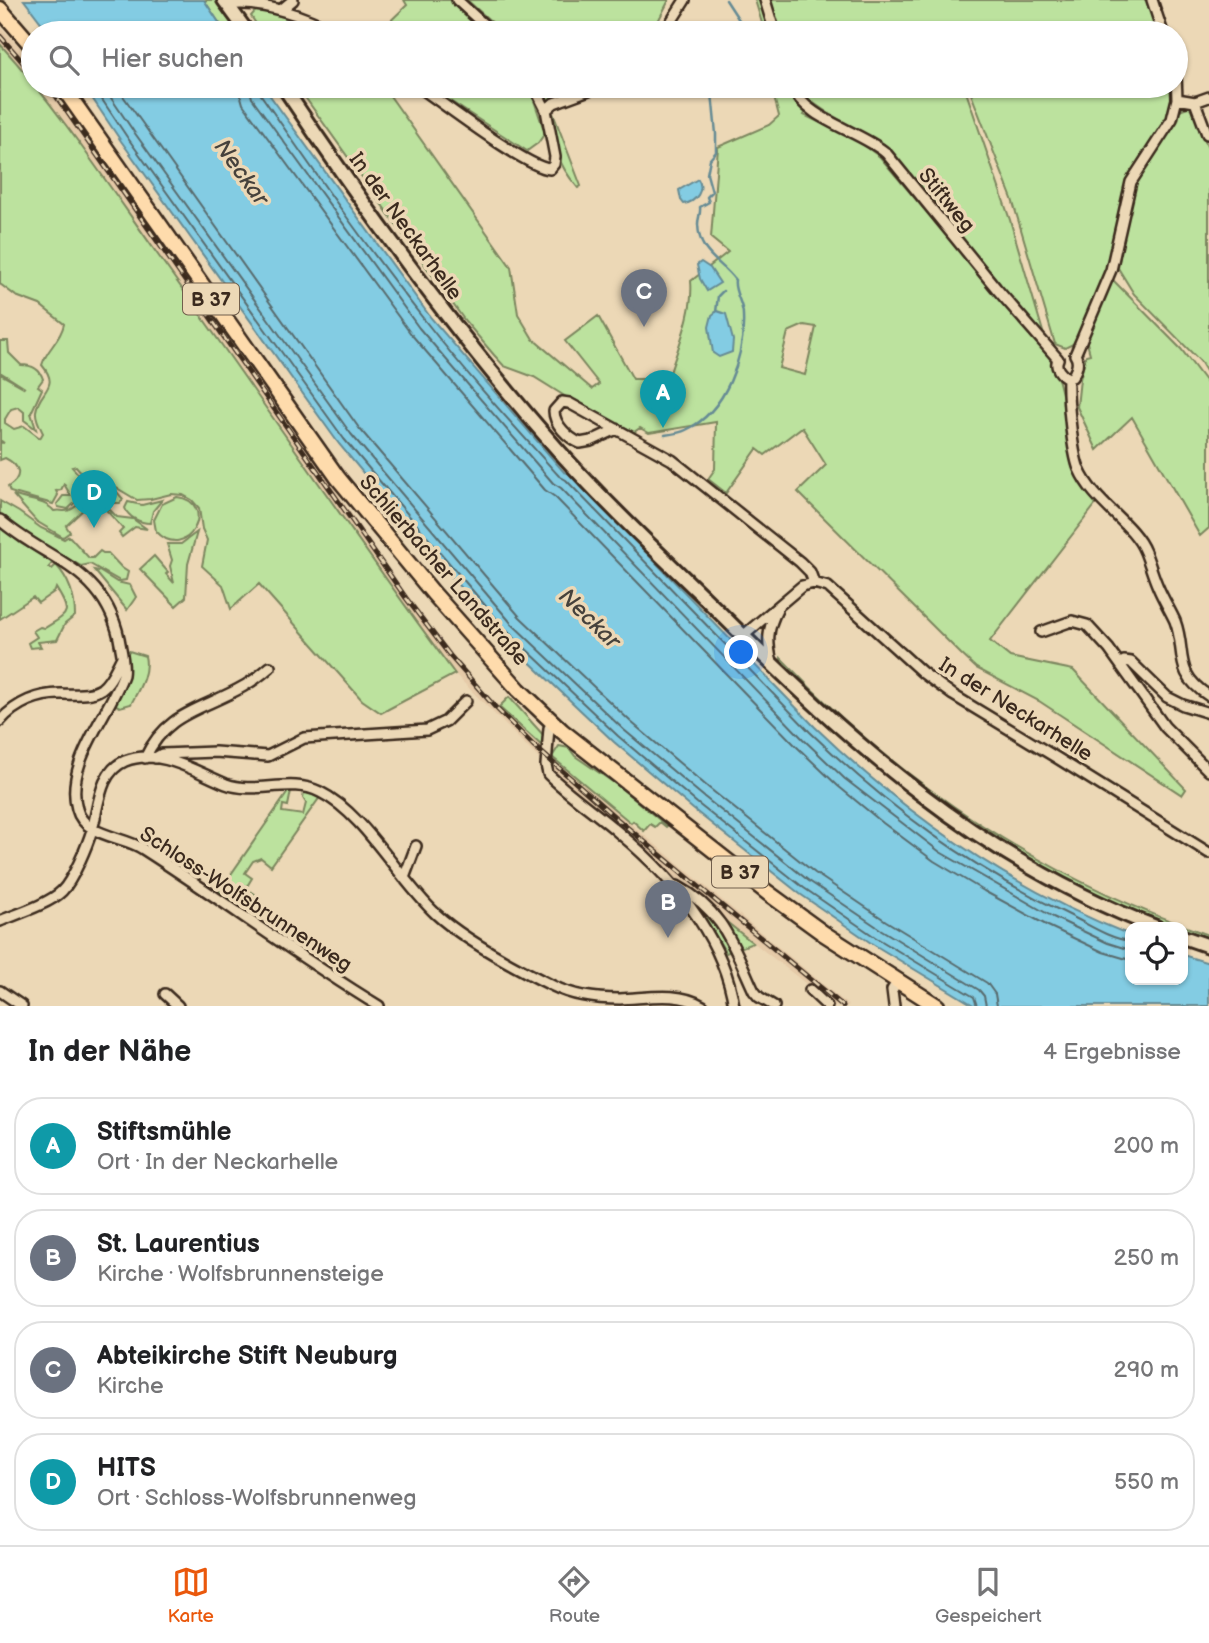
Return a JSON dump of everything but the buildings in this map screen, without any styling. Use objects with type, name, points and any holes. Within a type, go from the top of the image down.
[{"type":"main road","points":[[226,3],[239,21]]},
{"type":"main road","points":[[0,9],[21,33]]},
{"type":"main road","name":"Schlierbacher Landstraße","points":[[70,98],[338,478],[433,593],[519,690],[553,723],[768,893],[823,933],[937,1006]]},
{"type":"main road","name":"In der Neckarhelle","points":[[291,98],[404,259],[502,384],[590,485],[772,665],[847,735],[945,813],[1007,854],[1058,883],[1144,922]]},
{"type":"main road","points":[[1188,939],[1209,946]]},
{"type":"street","points":[[281,10],[293,0]]},
{"type":"street","points":[[457,0],[480,21]]},
{"type":"street","points":[[672,21],[685,0]]},
{"type":"street","points":[[765,0],[771,21]]},
{"type":"street","points":[[1152,0],[1159,21]]},
{"type":"street","points":[[226,3],[248,2],[281,10],[308,21]]},
{"type":"street","points":[[1074,355],[1112,267],[1131,182],[1170,124],[1177,99],[1195,102],[1209,97]]},
{"type":"street","points":[[435,98],[505,146],[547,169],[554,164],[555,157],[546,110],[540,98]]},
{"type":"street","points":[[546,110],[554,103],[568,98]]},
{"type":"street","name":"Stiftweg","points":[[798,98],[806,107],[886,153],[1058,359],[1056,364],[1059,370],[1068,378]]},
{"type":"street","points":[[1195,102],[1207,134]]},
{"type":"street","points":[[1058,359],[1065,354],[1074,355]]},
{"type":"street","points":[[1074,355],[1077,359],[1076,369],[1073,376],[1068,378],[1068,402],[1078,466],[1101,502],[1143,547],[1175,623],[1185,670],[1195,685],[1209,696]]},
{"type":"street","name":"In der Neckarhelle","points":[[617,429],[591,441],[577,442],[554,417],[554,409],[558,404],[569,403],[617,429],[663,454],[800,562],[810,572],[814,583],[833,590],[923,673],[953,695],[1209,853]]},
{"type":"street","points":[[0,520],[23,540],[67,563],[97,591],[114,622],[124,671],[94,730],[81,761],[78,777],[78,812],[93,828]]},
{"type":"street","points":[[743,636],[802,586],[814,583]]},
{"type":"street","points":[[772,665],[768,630],[780,603]]},
{"type":"street","points":[[1041,632],[1068,622],[1081,621],[1097,634],[1166,727],[1209,771]]},
{"type":"street","points":[[0,721],[18,706],[40,696],[100,690],[112,676],[122,657]]},
{"type":"street","points":[[1120,664],[1124,661],[1130,662],[1167,696],[1183,705],[1209,713]]},
{"type":"street","points":[[149,758],[158,735],[170,723],[243,686],[270,667]]},
{"type":"street","points":[[0,921],[63,890],[93,828],[103,786],[113,769],[124,761],[162,754],[215,752],[268,756],[304,738],[427,730],[446,721],[466,701]]},
{"type":"street","points":[[553,723],[549,728],[546,769],[550,776],[640,850],[672,884],[697,916],[717,950],[734,1006]]},
{"type":"street","points":[[549,742],[572,738]]},
{"type":"street","points":[[149,758],[181,764],[240,788],[295,786],[320,792],[345,809],[438,915],[496,954],[554,986],[573,994],[618,999],[676,997],[703,1006]]},
{"type":"street","name":"Schloss-Wolfsbrunnenweg","points":[[93,828],[143,849],[379,1006]]},
{"type":"street","points":[[404,878],[416,846]]},
{"type":"street","points":[[672,884],[684,890],[719,921],[735,946],[754,991],[774,1006]]},
{"type":"street","points":[[894,1006],[892,990],[897,982]]},
{"type":"street","points":[[810,990],[827,1006]]},
{"type":"street","points":[[0,991],[22,1006]]},
{"type":"street","points":[[165,994],[178,1006]]},
{"type":"shaded area","points":[[0,26],[21,48],[21,69],[0,44]]},
{"type":"shaded area","points":[[45,98],[62,98],[403,591],[443,645],[481,689],[564,768],[849,1006],[830,1006],[805,983],[679,884],[543,763],[455,674]]},
{"type":"green space","points":[[204,0],[216,0],[231,21],[218,21]]},
{"type":"green space","points":[[404,0],[453,0],[472,21],[390,21],[407,5]]},
{"type":"green space","points":[[467,0],[669,0],[658,21],[491,21]]},
{"type":"green space","points":[[755,0],[1147,0],[1154,21],[761,21]]},
{"type":"green space","points":[[258,8],[294,21],[254,21],[251,16]]},
{"type":"green space","points":[[0,44],[21,68],[21,98],[45,98],[82,146],[455,674],[381,713],[362,700],[259,584],[231,609],[223,585],[202,566],[207,540],[202,529],[199,508],[192,500],[183,495],[171,494],[137,500],[115,487],[90,482],[76,466],[72,467],[89,486],[87,492],[68,509],[58,507],[57,504],[63,496],[71,496],[64,484],[61,490],[56,491],[58,495],[53,504],[10,492],[8,487],[18,476],[18,472],[10,461],[5,458],[0,460],[0,442],[4,443],[0,440],[0,374],[25,388],[0,372],[0,341],[8,341],[9,353],[21,365],[37,370],[43,379],[38,386],[42,389],[31,413],[36,429],[24,420],[24,412],[18,407],[11,409],[5,423],[14,429],[24,426],[40,438],[43,433],[36,411],[50,379],[42,365],[60,336],[64,324],[40,305],[16,296],[0,284]]},
{"type":"green space","points":[[306,98],[391,98],[511,267],[518,314],[533,339],[592,389],[599,384],[565,341],[598,316],[633,379],[668,379],[690,306],[691,281],[728,252],[711,238],[718,147],[769,125],[779,116],[774,98],[968,98],[1010,220],[1046,342],[884,144],[812,102],[804,115],[858,141],[880,157],[1050,358],[1059,382],[1080,479],[1096,504],[990,641],[1010,657],[1073,670],[1186,789],[1182,795],[1039,701],[976,668],[961,654],[798,492],[826,465],[802,427],[765,455],[757,449],[726,493],[708,479],[715,469],[716,422],[649,433],[640,428],[634,432],[571,400],[534,377],[504,366],[465,321]],"holes":[[[804,325],[816,327],[805,375],[779,368],[788,332]]]},
{"type":"green space","points":[[445,98],[533,98],[545,133],[538,143],[527,151]]},
{"type":"green space","points":[[973,98],[1171,98],[1169,115],[1130,175],[1109,266],[1073,344],[1065,348],[1055,344],[1012,199]]},
{"type":"green space","points":[[1191,106],[1209,150],[1209,376],[1200,361],[1134,294],[1118,268],[1134,185],[1171,128],[1179,110]]},
{"type":"green space","points":[[553,113],[581,186],[578,188],[557,153]]},
{"type":"green space","points":[[1110,277],[1181,349],[1209,386],[1209,528],[1200,536],[1132,417],[1097,450],[1077,407],[1080,379],[1086,355],[1090,354],[1085,335]]},
{"type":"green space","points":[[91,487],[117,492],[123,499],[120,503],[105,503],[96,493],[86,502],[88,505],[66,526],[70,532],[63,537],[36,521],[13,495],[41,503],[54,511],[65,511],[77,506]]},
{"type":"green space","points":[[177,497],[190,501],[196,509],[197,519],[188,537],[178,541],[168,540],[156,531],[154,520],[162,504]]},
{"type":"green space","points":[[162,500],[153,511],[150,523],[135,519],[125,508],[128,502],[142,505]]},
{"type":"green space","points":[[0,501],[41,528],[64,539],[69,536],[89,558],[93,558],[100,551],[108,553],[128,572],[126,580],[120,581],[90,564],[81,566],[27,535],[0,514]]},
{"type":"green space","points":[[101,504],[117,517],[133,519],[147,529],[135,527],[122,537],[119,533],[123,529]]},
{"type":"green space","points":[[0,526],[20,543],[53,562],[49,567],[52,569],[56,565],[70,589],[75,616],[65,624],[57,640],[38,642],[41,647],[30,648],[28,643],[37,637],[33,631],[40,627],[45,628],[59,619],[66,612],[66,608],[56,588],[38,603],[33,597],[0,619]]},
{"type":"green space","points":[[197,532],[188,564],[186,597],[176,606],[140,569],[154,556],[174,583],[167,544],[181,544]]},
{"type":"green space","points":[[94,570],[117,582],[130,585],[136,597],[127,610]]},
{"type":"green space","points":[[126,650],[145,656],[146,669],[131,704],[120,707],[114,704],[127,678]]},
{"type":"green space","points":[[781,658],[875,747],[978,823],[1090,886],[1175,922],[1156,921],[1113,902],[1022,855],[978,827],[936,798],[856,735],[781,664]]},
{"type":"green space","points":[[509,697],[545,737],[542,746],[499,707]]},
{"type":"green space","points":[[559,746],[569,748],[575,756],[617,785],[667,826],[660,822],[655,827],[650,824],[644,831],[633,821],[631,823],[552,757]]},
{"type":"green space","points":[[291,791],[288,806],[283,805],[282,812],[303,815],[306,803],[304,792],[320,797],[271,866],[261,858],[253,861],[245,873],[252,878],[246,888],[258,896],[253,904],[245,900],[240,908],[218,893]]},
{"type":"green space","points":[[679,884],[753,943],[726,953],[703,914]]},
{"type":"green space","points":[[1188,927],[1209,935],[1209,939],[1188,932]]},
{"type":"water","points":[[24,0],[204,0],[218,21],[40,21]]},
{"type":"water","name":"Neckar","points":[[92,98],[272,98],[431,318],[564,472],[569,473],[815,727],[886,790],[962,847],[1044,895],[1125,933],[1125,985],[1188,985],[1188,957],[1209,963],[1209,1006],[975,1006],[871,943],[800,894],[614,742],[501,635],[339,444]]},
{"type":"water","points":[[698,179],[698,195],[684,204],[679,190]]},
{"type":"water","points":[[701,262],[710,268],[720,283],[707,291],[700,279],[697,265]]},
{"type":"water","points":[[717,311],[726,314],[733,340],[732,352],[719,357],[713,353],[709,327],[712,315]]},
{"type":"waterway","points":[[726,0],[740,21]]},
{"type":"waterway","points":[[665,435],[686,430],[712,410],[730,381],[741,348],[743,310],[735,289],[735,280],[706,250],[699,234],[700,207],[709,202],[707,197],[712,192],[707,174],[710,159],[716,152],[712,98]]},
{"type":"waterway","points":[[716,312],[718,296],[723,291]]},
{"type":"railway","points":[[0,36],[21,60]]},
{"type":"railway","points":[[57,98],[406,598],[451,657],[533,745],[617,819],[843,1006]]},
{"type":"place","name":"Abteikirche Stift Neuburg","points":[[644,327]]},
{"type":"place","name":"Stiftsmühle","points":[[663,428]]},
{"type":"place","name":"HITS","points":[[94,528]]},
{"type":"place","name":"St. Laurentius","points":[[668,938]]}]
